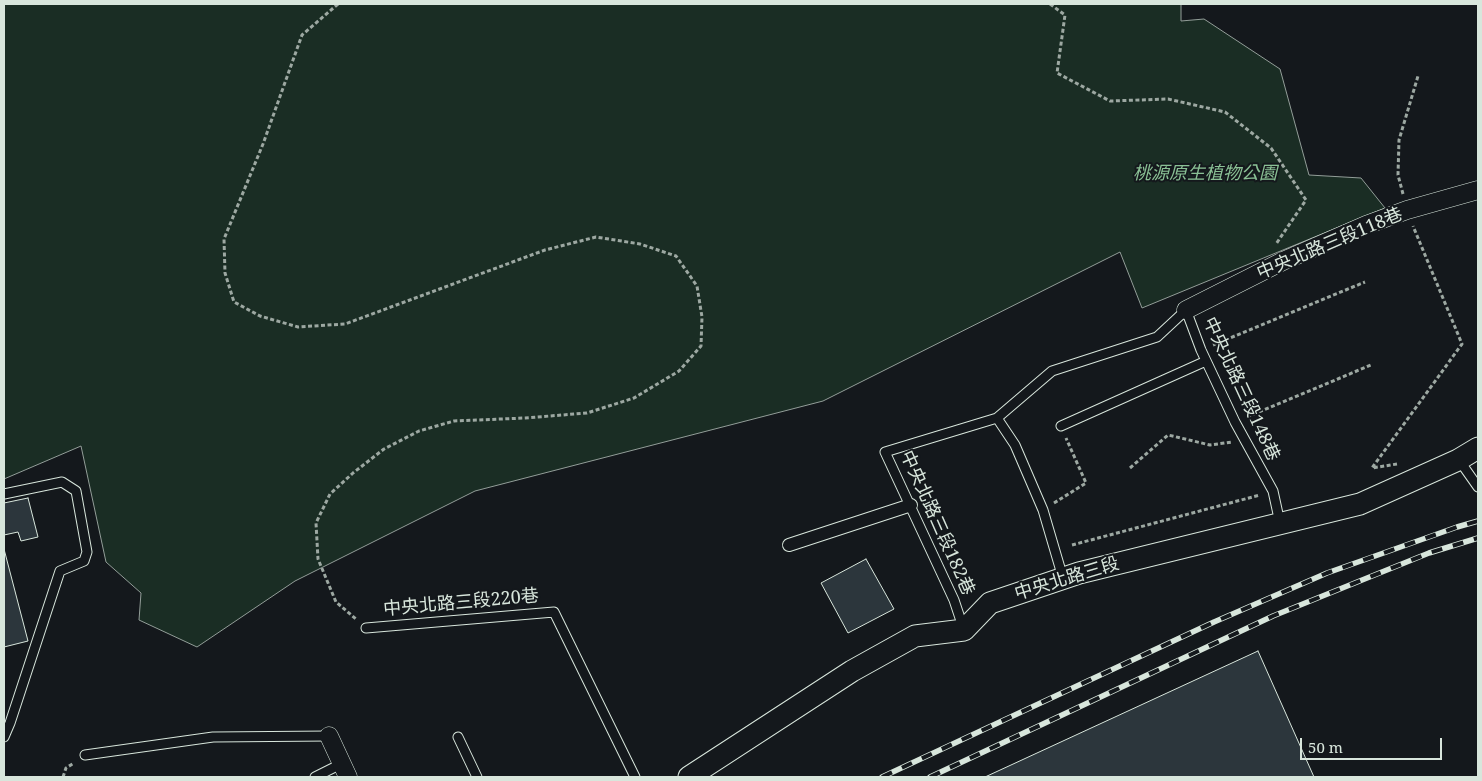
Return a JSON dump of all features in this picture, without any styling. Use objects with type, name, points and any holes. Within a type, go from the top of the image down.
[{"type":"street","name":"中央北路三段118巷","points":[[1186,310],[1273,266],[1366,225],[1407,210],[1478,190]]},
{"type":"street","name":"中央北路三段","points":[[964,630],[990,603],[1063,578],[1360,504],[1458,460],[1478,448]]},
{"type":"street","points":[[789,545],[910,505]]},
{"type":"street","points":[[689,777],[852,671],[914,636],[964,630]]},
{"type":"street","points":[[329,736],[345,770]]},
{"type":"lane","name":"中央北路三段148巷","points":[[997,418],[1052,371],[1157,337],[1186,310],[1206,361],[1235,422],[1272,491],[1280,523]]},
{"type":"lane","points":[[1061,426],[1206,361]]},
{"type":"lane","name":"中央北路三段182巷","points":[[964,630],[954,600],[885,452],[997,418]]},
{"type":"lane","points":[[997,418],[1015,445],[1043,510],[1063,578]]},
{"type":"lane","points":[[1458,460],[1478,487]]},
{"type":"lane","points":[[4,494],[62,482],[76,491],[87,552],[84,561],[60,571],[4,737]]},
{"type":"lane","name":"中央北路三段220巷","points":[[366,628],[554,612],[635,777]]},
{"type":"lane","points":[[85,756],[213,736],[329,736]]},
{"type":"lane","points":[[458,737],[478,777]]},
{"type":"lane","points":[[315,777],[345,770]]},
{"type":"path","points":[[338,4],[302,35],[263,144],[224,239],[225,273],[234,302],[260,316],[298,326],[345,324],[545,250],[596,237],[640,244],[676,256],[697,286],[702,317],[700,346],[679,371],[634,398],[587,413],[454,421],[419,431],[384,449],[330,494],[316,524],[318,560],[336,602],[366,628]]},
{"type":"path","points":[[1050,4],[1064,15],[1057,74],[1110,101],[1168,99],[1225,112],[1271,148],[1306,200],[1272,248],[1273,266]]},
{"type":"path","points":[[1400,463],[1372,468],[1462,344],[1407,210],[1398,175],[1400,140],[1418,76]]},
{"type":"path","points":[[1201,350],[1365,282]]},
{"type":"path","points":[[1235,422],[1371,365]]},
{"type":"path","points":[[1043,510],[1086,483],[1061,426]]},
{"type":"path","points":[[1130,468],[1168,435],[1210,445],[1246,441]]},
{"type":"path","points":[[1072,545],[1263,494]]},
{"type":"path","points":[[63,777],[66,768],[85,756]]},
{"type":"green space","name":"桃源原生植物公園","points":[[4,4],[1181,4],[1181,21],[1204,19],[1280,69],[1309,175],[1361,178],[1385,208],[1142,308],[1120,252],[823,401],[475,491],[295,581],[197,647],[139,620],[141,593],[106,562],[81,446],[4,479]]},
{"type":"building","points":[[28,498],[38,537],[21,541],[18,532],[4,535],[4,503]]},
{"type":"building","points":[[4,549],[28,641],[4,647]]},
{"type":"building","points":[[866,559],[894,609],[848,633],[821,583]]},
{"type":"building","points":[[1258,651],[1314,777],[985,777]]},
{"type":"railway","points":[[882,777],[1214,622],[1327,573],[1478,521]]},
{"type":"railway","points":[[930,777],[1273,616],[1429,553],[1478,538]]}]
